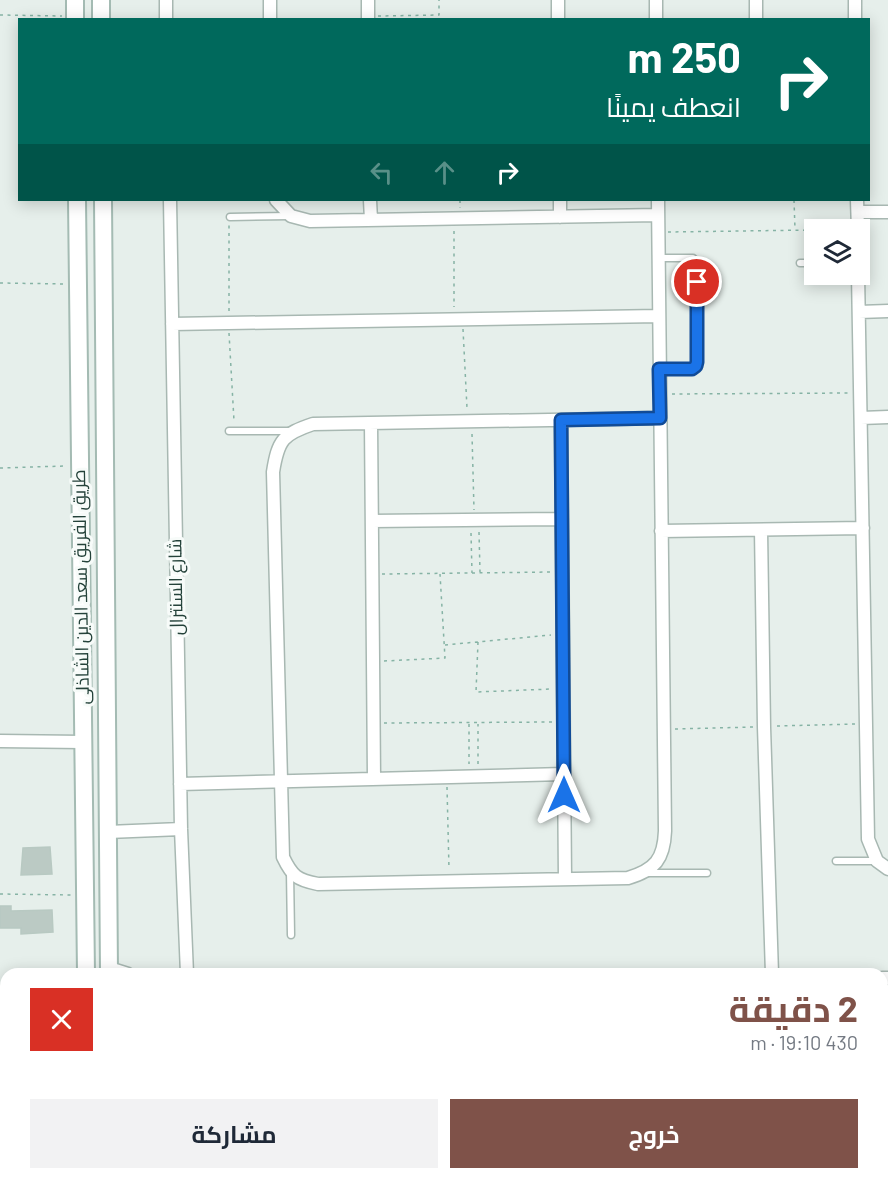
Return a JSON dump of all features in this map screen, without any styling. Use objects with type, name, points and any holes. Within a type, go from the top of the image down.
[{"type":"street","points":[[101,0],[101,18]]},
{"type":"street","points":[[166,0],[166,18]]},
{"type":"street","points":[[270,0],[270,18]]},
{"type":"street","points":[[368,0],[368,18]]},
{"type":"street","points":[[558,0],[558,18]]},
{"type":"street","points":[[656,0],[656,18]]},
{"type":"street","points":[[756,0],[756,18]]},
{"type":"street","points":[[855,0],[855,18]]},
{"type":"street","name":"طريق الفريق سعد الدين الشاذلى","points":[[77,201],[86,968]]},
{"type":"street","name":"طريق الفريق سعد الدين الشاذلى","points":[[103,201],[109,968]]},
{"type":"street","name":"شارع السنترال","points":[[170,201],[180,784],[187,968]]},
{"type":"street","points":[[277,201],[291,216],[310,221],[658,215]]},
{"type":"street","points":[[370,201],[370,220]]},
{"type":"street","points":[[560,201],[560,217]]},
{"type":"street","points":[[658,201],[665,839],[664,848],[657,862],[644,873],[628,878],[318,884],[302,881],[290,871],[283,857],[273,472],[276,449],[291,431],[313,424],[660,418]]},
{"type":"street","points":[[857,206],[888,212]]},
{"type":"street","points":[[858,285],[868,839],[877,861],[888,869]]},
{"type":"street","points":[[859,312],[888,311]]},
{"type":"street","points":[[172,324],[659,316]]},
{"type":"street","points":[[861,418],[888,417]]},
{"type":"street","points":[[561,420],[565,879]]},
{"type":"street","points":[[371,423],[374,779]]},
{"type":"street","points":[[80,486],[82,495],[92,500],[102,497],[105,491]]},
{"type":"street","points":[[372,521],[562,519]]},
{"type":"street","points":[[80,534],[84,522],[95,520],[103,525],[106,536]]},
{"type":"street","points":[[661,531],[863,528]]},
{"type":"street","points":[[761,530],[764,727],[772,968]]},
{"type":"street","points":[[0,741],[83,742]]},
{"type":"street","points":[[180,784],[564,774]]},
{"type":"street","points":[[108,832],[181,829]]},
{"type":"lane","points":[[230,217],[291,216]]},
{"type":"lane","points":[[658,258],[693,258],[697,262],[696,366],[692,369],[659,369]]},
{"type":"lane","points":[[800,264],[804,264]]},
{"type":"lane","points":[[229,431],[291,431]]},
{"type":"lane","points":[[836,861],[877,861]]},
{"type":"lane","points":[[290,871],[291,935]]},
{"type":"lane","points":[[644,873],[707,873]]},
{"type":"path","points":[[368,18],[439,15],[439,0]]},
{"type":"path","points":[[0,15],[75,12]]},
{"type":"path","points":[[794,201],[795,230]]},
{"type":"path","points":[[454,219],[459,320],[470,421],[480,573]]},
{"type":"path","points":[[658,232],[804,230]]},
{"type":"path","points":[[0,283],[78,284]]},
{"type":"path","points":[[660,394],[860,393]]},
{"type":"path","points":[[0,468],[79,466]]},
{"type":"path","points":[[472,573],[475,520]]},
{"type":"path","points":[[373,574],[562,572]]},
{"type":"path","points":[[373,661],[445,658],[440,573]]},
{"type":"path","points":[[444,645],[563,633]]},
{"type":"path","points":[[478,642],[476,692],[563,688]]},
{"type":"path","points":[[374,723],[564,722]]},
{"type":"path","points":[[469,723],[474,777]]},
{"type":"path","points":[[474,777],[478,723]]},
{"type":"path","points":[[447,777],[449,882]]},
{"type":"path","points":[[0,894],[85,895]]},
{"type":"building","points":[[50,847],[52,874],[21,875],[23,848]]},
{"type":"building","points":[[0,906],[11,906],[11,911],[52,910],[53,932],[21,934],[21,928],[0,928]]},
{"type":"route","points":[[564,795],[561,420],[660,418],[659,369],[692,369],[696,366],[697,282]]}]
